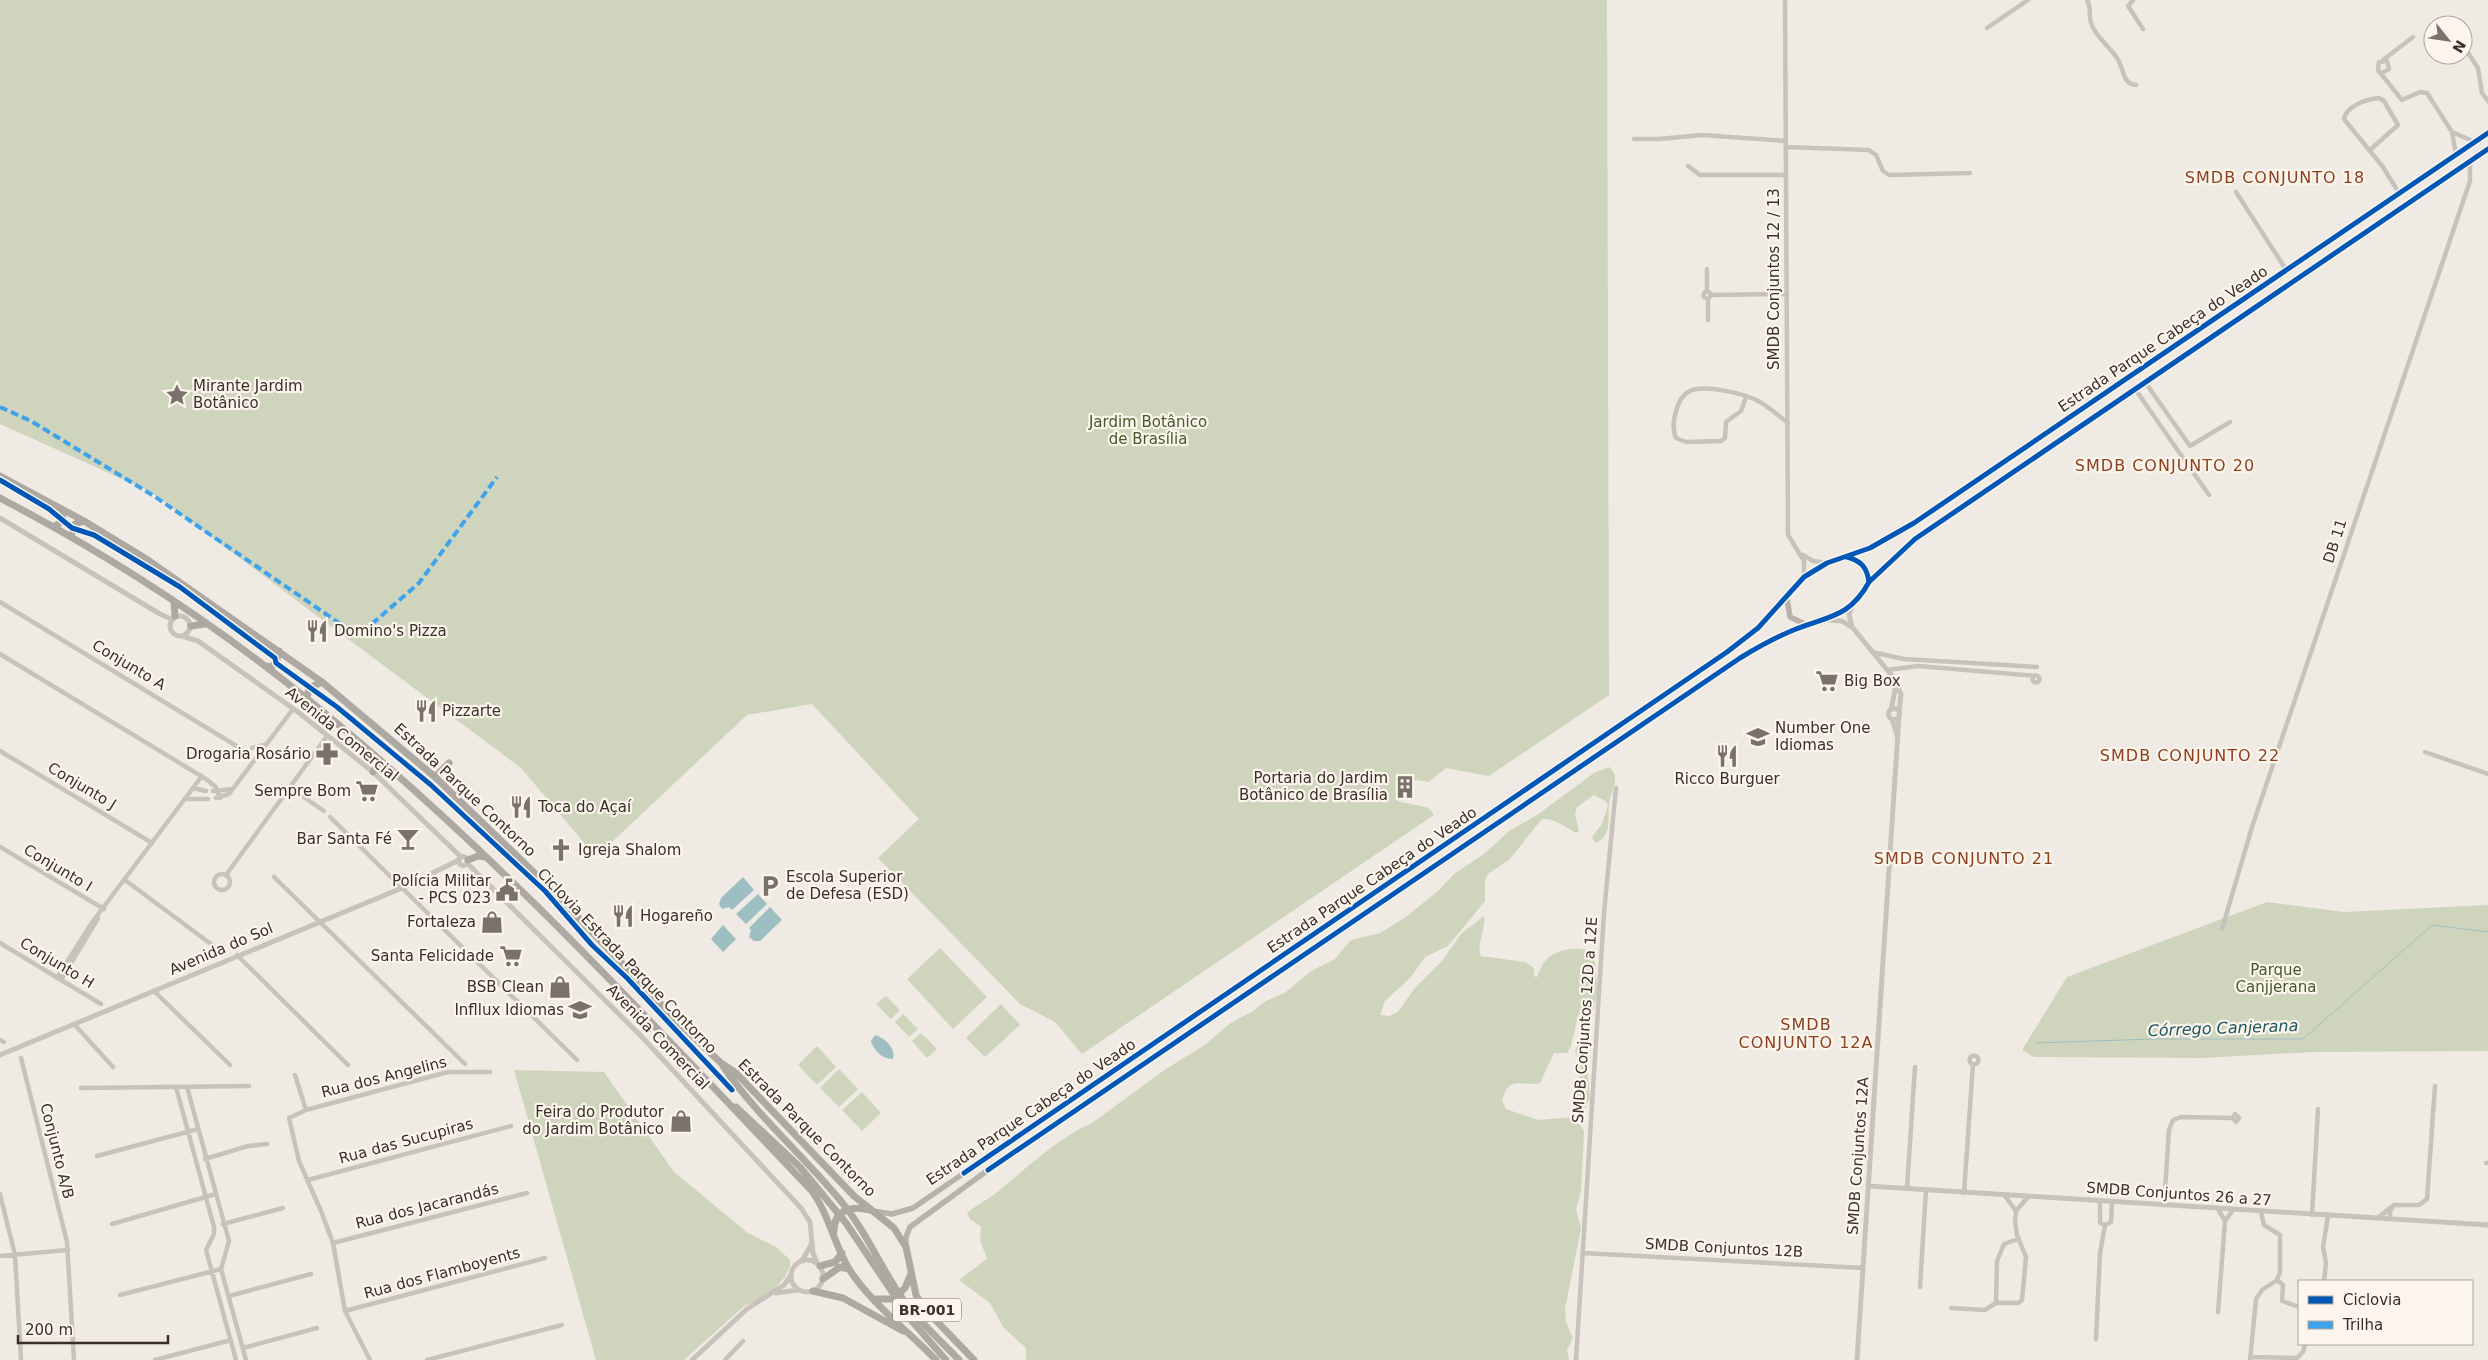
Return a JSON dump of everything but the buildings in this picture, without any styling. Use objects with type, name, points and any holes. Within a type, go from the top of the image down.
[{"type":"highway","name":"Estrada Parque Contorno","points":[[0,476],[84,521],[148,560],[322,682],[435,777],[548,886],[677,1021],[721,1063],[736,1073],[839,1181],[871,1211],[894,1228],[906,1247],[916,1295],[924,1308],[974,1360]]},
{"type":"highway","name":"BR-001","points":[[0,498],[71,536],[174,602],[265,666],[307,698],[473,844],[811,1190],[820,1203],[849,1269],[936,1360]]},
{"type":"highway","points":[[55,526],[63,521],[62,510]]},
{"type":"highway","points":[[71,536],[75,524],[84,521]]},
{"type":"highway","points":[[173,617],[174,602]]},
{"type":"highway","points":[[190,630],[205,624]]},
{"type":"highway","points":[[265,666],[271,667],[276,663],[279,651]]},
{"type":"highway","points":[[307,698],[307,693],[312,685],[322,682]]},
{"type":"highway","points":[[435,777],[450,762]]},
{"type":"highway","points":[[372,772],[381,763]]},
{"type":"highway","points":[[463,860],[471,852],[473,844]]},
{"type":"highway","points":[[463,860],[478,856],[487,857]]},
{"type":"highway","name":"BR-001","points":[[721,1063],[742,1092],[839,1199],[859,1226],[903,1299],[959,1360]]},
{"type":"highway","points":[[718,1094],[749,1117],[800,1167],[846,1223],[911,1320],[946,1360]]},
{"type":"highway","points":[[834,1237],[835,1221],[840,1214],[852,1208],[871,1211]]},
{"type":"highway","points":[[818,1265],[835,1262],[842,1253]]},
{"type":"highway","points":[[823,1279],[840,1267],[849,1269]]},
{"type":"highway","points":[[876,1299],[893,1299],[905,1288],[911,1274]]},
{"type":"highway","points":[[813,1291],[843,1298],[888,1321],[916,1339]]},
{"type":"main road","name":"Estrada Parque Cabeça do Veado","points":[[1847,557],[1891,537],[1914,523],[2488,133]]},
{"type":"main road","name":"Estrada Parque Cabeça do Veado","points":[[1868,582],[1915,539],[2488,149]]},
{"type":"main road","points":[[2388,201],[2395,212]]},
{"type":"main road","points":[[1847,557],[1860,562],[1865,567],[1868,582],[1852,605],[1839,615],[1828,620],[1807,625],[1790,617],[1787,599],[1804,577],[1827,563],[1847,557]]},
{"type":"main road","name":"Estrada Parque Cabeça do Veado","points":[[871,1211],[892,1214],[913,1208],[1705,668],[1743,641],[1787,599]]},
{"type":"main road","name":"Estrada Parque Cabeça do Veado","points":[[906,1247],[906,1237],[910,1226],[920,1218],[1130,1073],[1740,658],[1775,638],[1807,625]]},
{"type":"main road","points":[[1133,1057],[1140,1067]]},
{"type":"main road","points":[[1124,1064],[1130,1073]]},
{"type":"street","name":"SMDB Conjuntos 12 / 13","points":[[1785,0],[1788,535],[1801,554],[1806,567],[1804,577]]},
{"type":"street","points":[[1988,28],[2028,0]]},
{"type":"street","points":[[2088,0],[2091,9],[2091,24],[2117,57],[2125,79],[2129,83],[2136,84]]},
{"type":"street","points":[[2133,0],[2128,6],[2143,29]]},
{"type":"street","points":[[2413,37],[2382,60],[2377,66],[2402,100],[2423,92],[2427,93],[2452,132],[2456,155]]},
{"type":"street","points":[[2382,60],[2387,61],[2389,69],[2382,72]]},
{"type":"street","points":[[2473,60],[2478,68],[2482,93],[2488,101]]},
{"type":"street","points":[[2370,150],[2398,125],[2384,101],[2379,98],[2357,105],[2344,116],[2347,125],[2370,150],[2399,193]]},
{"type":"street","points":[[2452,132],[2475,142]]},
{"type":"street","points":[[1634,139],[1658,139],[1690,134],[1869,150],[1876,155],[1883,171],[1889,175],[1970,173]]},
{"type":"street","name":"DB 11","points":[[2222,929],[2252,827],[2470,180],[2472,168],[2470,161]]},
{"type":"street","points":[[1688,166],[1700,175],[1786,175]]},
{"type":"street","points":[[2236,192],[2287,270]]},
{"type":"street","points":[[1707,269],[1708,320]]},
{"type":"street","points":[[1709,295],[1787,294]]},
{"type":"street","points":[[2145,382],[2190,446],[2194,446],[2230,422]]},
{"type":"street","points":[[1746,397],[1741,410],[1726,422],[1725,438],[1721,441],[1686,442],[1676,438],[1674,431],[1679,403],[1688,392],[1709,389],[1746,397],[1761,403],[1788,423]]},
{"type":"street","points":[[2135,389],[2209,495]]},
{"type":"street","name":"Avenida Comercial","points":[[0,518],[160,614],[186,619],[190,630],[198,640],[293,709],[372,772],[573,966],[692,1090],[800,1208],[810,1222],[813,1253],[818,1265]]},
{"type":"street","points":[[1801,554],[1813,561],[1827,563]]},
{"type":"street","name":"Conjunto A","points":[[0,602],[250,752]]},
{"type":"street","points":[[1852,605],[1849,615],[1853,628]]},
{"type":"street","name":"Avenida Comercial","points":[[160,614],[173,632],[198,640]]},
{"type":"street","points":[[169,625],[173,617]]},
{"type":"street","points":[[1828,620],[1842,621],[1853,628]]},
{"type":"street","name":"SMDB Conjuntos 12A","points":[[1853,628],[1893,678],[1901,694],[1857,1360]]},
{"type":"street","points":[[182,636],[190,630]]},
{"type":"street","points":[[1872,652],[1904,659],[2037,667]]},
{"type":"street","points":[[0,654],[202,776],[219,791]]},
{"type":"street","points":[[1887,670],[1918,666],[2027,675],[2036,676],[2039,681],[2034,682],[2027,675]]},
{"type":"street","points":[[1893,678],[1895,690],[1889,715],[1898,739]]},
{"type":"street","points":[[219,791],[218,798],[232,789],[250,752],[264,746],[293,709]]},
{"type":"street","points":[[1891,710],[1896,709],[1899,714],[1897,719],[1892,719]]},
{"type":"street","points":[[226,876],[327,736]]},
{"type":"street","points":[[250,752],[264,746]]},
{"type":"street","name":"Conjunto J","points":[[0,751],[152,843]]},
{"type":"street","points":[[2425,752],[2488,774]]},
{"type":"street","points":[[59,979],[98,917],[187,799],[202,776]]},
{"type":"street","points":[[193,788],[206,791]]},
{"type":"street","points":[[289,788],[324,812]]},
{"type":"street","name":"SMDB Conjuntos 12D a 12E","points":[[1576,1360],[1604,913],[1616,788]]},
{"type":"street","points":[[213,791],[232,789]]},
{"type":"street","points":[[187,799],[208,799]]},
{"type":"street","points":[[330,817],[577,1060]]},
{"type":"street","name":"Conjunto I","points":[[0,847],[104,909]]},
{"type":"street","name":"Avenida do Sol","points":[[0,1055],[402,888],[463,860]]},
{"type":"street","points":[[274,877],[466,1064]]},
{"type":"street","points":[[125,880],[223,953]]},
{"type":"street","name":"Conjunto H","points":[[0,943],[101,1004]]},
{"type":"street","points":[[237,956],[348,1065]]},
{"type":"street","points":[[154,991],[230,1065]]},
{"type":"street","points":[[74,1024],[113,1067]]},
{"type":"street","name":"Conjunto A/B","points":[[21,1058],[68,1250],[74,1360]]},
{"type":"street","points":[[1964,1193],[1974,1064]]},
{"type":"street","points":[[1907,1188],[1915,1067]]},
{"type":"street","name":"Rua dos Angelins","points":[[308,1180],[299,1161],[288,1121],[292,1115],[448,1072],[490,1072]]},
{"type":"street","points":[[295,1075],[306,1110]]},
{"type":"street","points":[[81,1088],[248,1086]]},
{"type":"street","points":[[2379,1217],[2398,1204],[2422,1205],[2428,1199],[2435,1086]]},
{"type":"street","points":[[176,1087],[214,1230],[206,1250],[236,1360]]},
{"type":"street","points":[[187,1087],[228,1242],[221,1269],[246,1360]]},
{"type":"street","points":[[2312,1215],[2318,1109]]},
{"type":"street","points":[[2164,1205],[2169,1130],[2173,1120],[2181,1117],[2232,1118]]},
{"type":"street","name":"Rua das Sucupiras","points":[[308,1180],[511,1126]]},
{"type":"street","points":[[97,1156],[198,1129]]},
{"type":"street","points":[[205,1159],[248,1146],[267,1144]]},
{"type":"street","points":[[308,1180],[333,1243],[345,1311],[370,1360]]},
{"type":"street","name":"SMDB Conjuntos 26 a 27","points":[[1868,1186],[2112,1203],[2328,1216],[2379,1217],[2488,1225]]},
{"type":"street","points":[[1920,1287],[1926,1190]]},
{"type":"street","name":"Rua dos Jacarandás","points":[[333,1243],[527,1193]]},
{"type":"street","points":[[0,1194],[14,1255],[21,1360]]},
{"type":"street","points":[[112,1224],[216,1194]]},
{"type":"street","points":[[2005,1196],[2016,1211]]},
{"type":"street","points":[[1951,1308],[1984,1310],[1996,1303],[2018,1303],[2022,1300],[2026,1257],[2015,1229],[2016,1211],[2028,1197]]},
{"type":"street","points":[[2100,1202],[2100,1222],[2105,1225],[2111,1224],[2112,1203]]},
{"type":"street","points":[[2390,1218],[2392,1207]]},
{"type":"street","points":[[224,1224],[283,1208]]},
{"type":"street","points":[[2218,1209],[2225,1221]]},
{"type":"street","points":[[2218,1312],[2225,1221],[2233,1210]]},
{"type":"street","points":[[2261,1212],[2264,1225],[2278,1232],[2281,1239],[2280,1272],[2277,1280],[2262,1290],[2256,1299],[2250,1358],[2296,1358],[2303,1352],[2305,1345]]},
{"type":"street","points":[[2324,1280],[2326,1263],[2323,1247],[2328,1216]]},
{"type":"street","points":[[2096,1339],[2100,1252],[2105,1225]]},
{"type":"street","points":[[1996,1303],[1998,1254],[2004,1244],[2018,1239]]},
{"type":"street","points":[[802,1261],[813,1241]]},
{"type":"street","points":[[0,1256],[68,1250]]},
{"type":"street","name":"SMDB Conjuntos 12B","points":[[1583,1253],[1863,1268]]},
{"type":"street","name":"Rua dos Flamboyents","points":[[345,1311],[545,1258]]},
{"type":"street","points":[[692,1360],[747,1309],[774,1294],[788,1281],[796,1264],[810,1260],[818,1265],[823,1279],[820,1285],[813,1291],[804,1292],[798,1290],[774,1294]]},
{"type":"street","points":[[120,1295],[221,1269]]},
{"type":"street","points":[[229,1296],[311,1274]]},
{"type":"street","points":[[791,1275],[792,1283],[798,1290]]},
{"type":"street","points":[[2277,1280],[2284,1285],[2282,1301],[2298,1307]]},
{"type":"street","points":[[226,1321],[235,1319]]},
{"type":"street","points":[[427,1360],[562,1325]]},
{"type":"street","points":[[243,1348],[317,1328]]},
{"type":"street","points":[[155,1360],[231,1340]]},
{"type":"street","points":[[725,1360],[743,1341]]},
{"type":"green space","name":"Jardim Botânico de Brasília","points":[[0,0],[1607,0],[1609,695],[1489,776],[1446,768],[1429,782],[1402,778],[1397,801],[1429,808],[1434,815],[1082,1054],[1055,1022],[1020,1004],[878,858],[919,819],[812,704],[747,715],[596,857],[521,768],[151,492],[0,424]]},
{"type":"green space","points":[[1609,767],[1613,771],[1615,780],[1609,805],[1608,827],[1604,836],[1595,843],[1592,837],[1602,824],[1608,805],[1604,800],[1594,795],[1577,807],[1575,814],[1579,831],[1576,833],[1555,821],[1542,819],[1509,860],[1489,873],[1485,880],[1485,901],[1448,946],[1425,957],[1411,977],[1385,1001],[1380,1015],[1389,1016],[1398,1012],[1414,989],[1442,961],[1461,934],[1484,916],[1480,946],[1481,956],[1525,962],[1534,968],[1536,978],[1544,962],[1556,953],[1577,949],[1594,955],[1598,991],[1585,1044],[1590,1099],[1583,1111],[1576,1099],[1581,1070],[1575,1050],[1587,1027],[1589,1015],[1587,1012],[1579,1013],[1571,1046],[1567,1053],[1554,1053],[1540,1083],[1512,1084],[1508,1087],[1502,1100],[1506,1109],[1538,1120],[1575,1117],[1584,1131],[1581,1191],[1576,1210],[1581,1228],[1565,1309],[1566,1322],[1573,1338],[1567,1350],[1569,1360],[1026,1360],[1026,1348],[1003,1327],[990,1303],[959,1280],[987,1259],[980,1240],[981,1227],[970,1219],[967,1213],[996,1193],[1066,1137],[1092,1123],[1163,1071],[1206,1044],[1229,1024],[1253,1011],[1264,1002],[1286,992],[1311,971],[1335,959],[1351,940],[1380,933],[1406,917],[1438,891],[1454,874],[1484,854],[1509,831],[1537,815],[1594,773]]},
{"type":"green space","name":"Parque Canjjerana","points":[[2267,902],[2344,912],[2488,905],[2488,1051],[2312,1052],[2202,1058],[2034,1057],[2022,1050],[2067,977]]},
{"type":"green space","points":[[940,948],[987,997],[953,1029],[907,979]]},
{"type":"green space","points":[[886,996],[900,1010],[891,1019],[876,1004]]},
{"type":"green space","points":[[1001,1004],[1020,1025],[985,1057],[966,1038]]},
{"type":"green space","points":[[903,1014],[918,1029],[909,1037],[895,1022]]},
{"type":"green space","points":[[921,1033],[937,1049],[927,1058],[912,1041]]},
{"type":"green space","points":[[817,1046],[836,1067],[817,1085],[798,1065]]},
{"type":"green space","points":[[839,1069],[858,1089],[839,1107],[820,1088]]},
{"type":"green space","points":[[514,1070],[604,1072],[674,1172],[748,1233],[776,1247],[790,1260],[790,1267],[785,1277],[771,1293],[743,1307],[684,1360],[596,1360]]},
{"type":"green space","points":[[862,1092],[881,1113],[862,1131],[842,1110]]},
{"type":"water","points":[[743,877],[754,890],[732,910],[729,907],[722,909],[719,904],[721,898]]},
{"type":"water","points":[[758,894],[767,904],[746,924],[736,914]]},
{"type":"water","points":[[770,907],[782,920],[760,941],[754,941],[749,937],[751,930],[749,928]]},
{"type":"water","points":[[723,925],[736,939],[723,952],[711,939]]},
{"type":"water","points":[[875,1035],[889,1044],[893,1051],[893,1059],[885,1058],[876,1051],[871,1041]]},
{"type":"waterway","name":"Córrego Canjerana","points":[[2036,1043],[2153,1039],[2303,1039],[2432,925],[2488,932]]},
{"type":"marked path","points":[[0,407],[31,421],[154,496],[358,636],[419,583],[497,477]]},
{"type":"cycle path","points":[[964,1173],[1727,652],[1758,628],[1804,577],[1827,563],[1870,548],[1914,523],[2488,133]]},
{"type":"cycle path","points":[[1869,582],[1915,539],[2488,149]]},
{"type":"cycle path","name":"Ciclovia Estrada Parque Contorno","points":[[0,480],[49,509],[72,528],[94,535],[180,587],[275,658],[276,663],[337,707],[431,785],[545,891],[592,945],[627,978],[732,1090]]},
{"type":"cycle path","points":[[988,1170],[1740,658],[1781,635],[1829,618],[1846,609],[1862,594],[1869,582],[1867,572],[1862,565],[1856,560],[1847,557]]},
{"type":"place","name":"Mirante Jardim Botânico","points":[[177,395]]},
{"type":"place","name":"Domino's Pizza","points":[[317,631]]},
{"type":"place","name":"Big Box","points":[[1827,681]]},
{"type":"place","name":"Pizzarte","points":[[426,711]]},
{"type":"place","name":"Number One Idiomas","points":[[1758,737]]},
{"type":"place","name":"Drogaria Rosário","points":[[327,754]]},
{"type":"place","name":"Ricco Burguer","points":[[1727,756]]},
{"type":"place","name":"Portaria do Jardim Botânico de Brasília","points":[[1405,787]]},
{"type":"place","name":"Sempre Bom","points":[[367,791]]},
{"type":"place","name":"Toca do Açaí","points":[[521,807]]},
{"type":"place","name":"Bar Santa Fé","points":[[408,839]]},
{"type":"place","name":"Igreja Shalom","points":[[561,850]]},
{"type":"place","name":"Escola Superior de Defesa (ESD)","points":[[770,886]]},
{"type":"place","name":"Polícia Militar - PCS 023","points":[[507,890]]},
{"type":"place","name":"Hogareño","points":[[623,916]]},
{"type":"place","name":"Fortaleza","points":[[492,922]]},
{"type":"place","name":"Santa Felicidade","points":[[511,956]]},
{"type":"place","name":"BSB Clean","points":[[560,987]]},
{"type":"place","name":"Infllux Idiomas","points":[[580,1010]]},
{"type":"place","name":"Feira do Produtor do Jardim Botânico","points":[[681,1121]]},
{"type":"district","name":"SMDB CONJUNTO 18","points":[[2275,177]]},
{"type":"district","name":"SMDB CONJUNTO 20","points":[[2165,465]]},
{"type":"district","name":"SMDB CONJUNTO 22","points":[[2190,755]]},
{"type":"district","name":"SMDB CONJUNTO 21","points":[[1964,858]]},
{"type":"district","name":"SMDB CONJUNTO 12A","points":[[1806,1033]]}]
